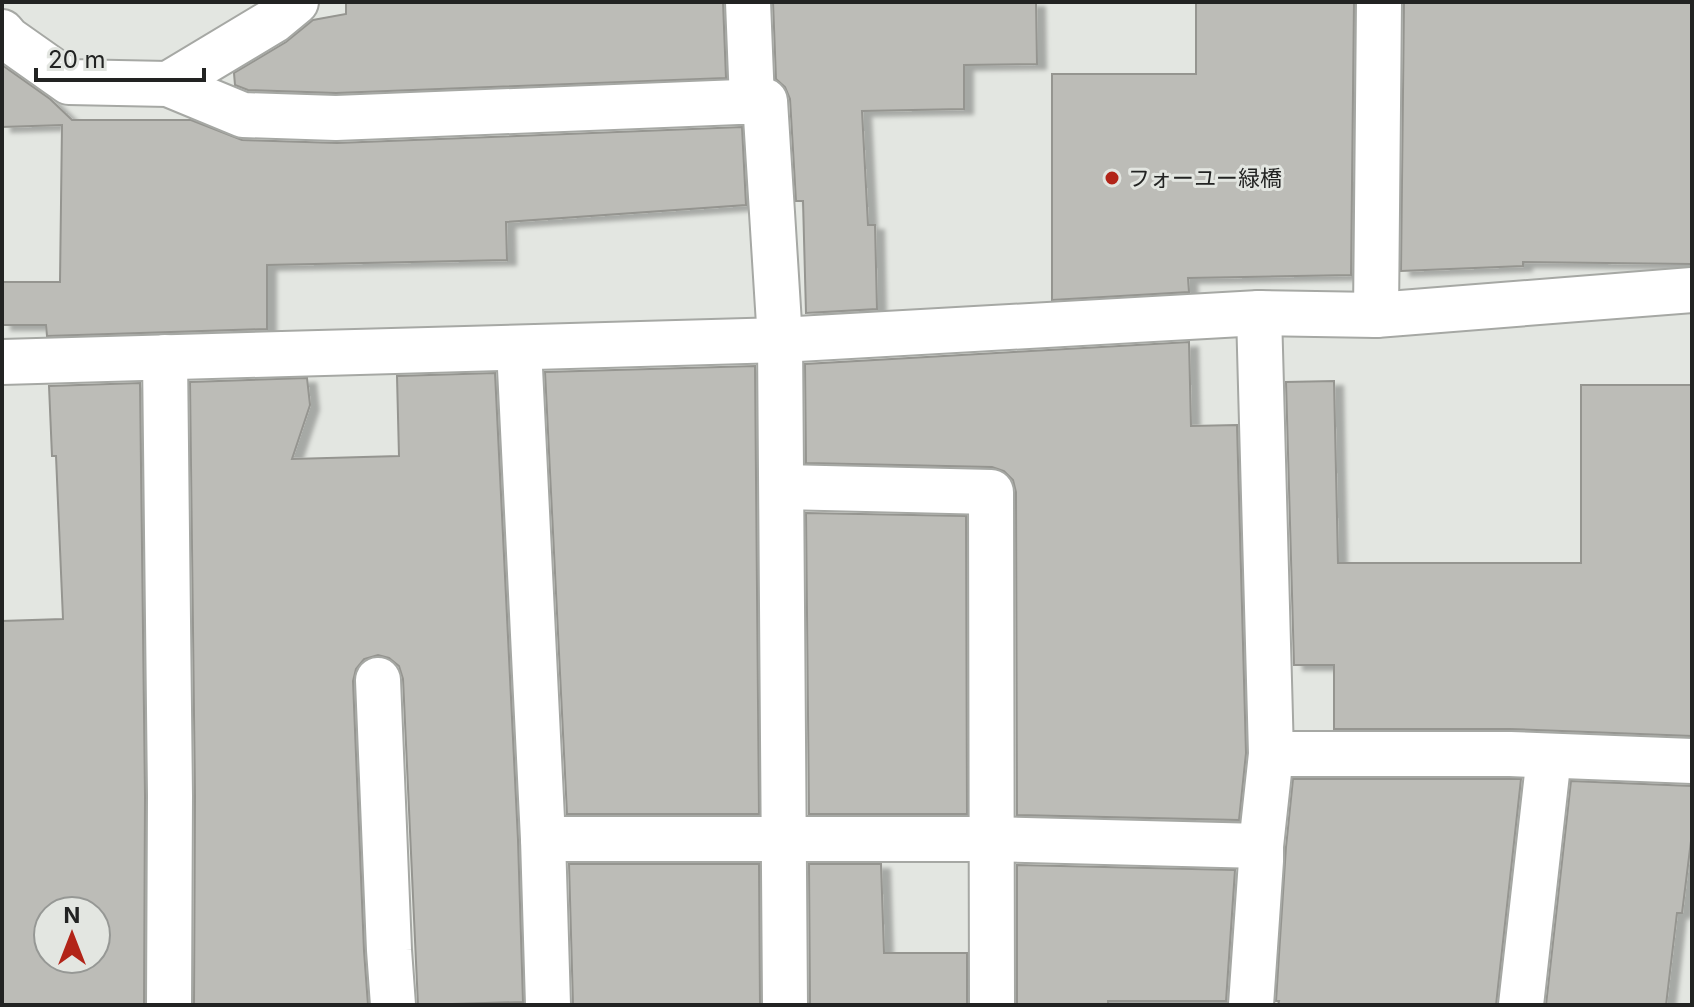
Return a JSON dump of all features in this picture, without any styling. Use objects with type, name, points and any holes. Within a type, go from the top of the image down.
[{"type":"street","points":[[168,84],[273,21],[296,2]]},
{"type":"street","points":[[748,2],[752,101]]},
{"type":"street","points":[[1376,315],[1379,2]]},
{"type":"street","points":[[2,32],[69,82],[168,84],[243,115],[336,118],[765,101],[780,340],[785,1005]]},
{"type":"street","points":[[2,362],[780,340],[1259,313],[1376,315],[1692,290]]},
{"type":"street","points":[[1251,1005],[1261,846],[1271,754],[1259,313]]},
{"type":"street","points":[[519,348],[548,1005]]},
{"type":"street","points":[[165,357],[169,1005]]},
{"type":"street","points":[[783,487],[991,492],[992,1005]]},
{"type":"street","points":[[378,680],[393,1005]]},
{"type":"street","points":[[1271,754],[1510,754],[1692,761]]},
{"type":"street","points":[[1521,1005],[1549,756]]},
{"type":"street","points":[[543,839],[991,839],[1261,846]]},
{"type":"building","points":[[346,2],[723,2],[726,78],[336,93],[248,90],[235,85],[234,73],[286,42],[313,20],[346,14]]},
{"type":"building","points":[[773,2],[1036,2],[1037,64],[964,65],[964,109],[862,111],[868,225],[875,225],[877,309],[806,313],[803,201],[796,201],[790,99],[785,87],[776,79]]},
{"type":"building","points":[[1196,2],[1354,2],[1351,275],[1188,278],[1189,292],[1052,300],[1052,74],[1196,74]]},
{"type":"building","points":[[1404,2],[1692,2],[1691,264],[1523,262],[1523,266],[1401,271]]},
{"type":"building","points":[[2,65],[50,99],[72,120],[191,120],[242,140],[337,143],[742,127],[746,205],[506,222],[507,260],[267,265],[267,329],[47,336],[46,325],[2,325],[2,282],[60,282],[62,125],[2,127]]},
{"type":"building","points":[[1189,342],[1191,426],[1237,425],[1246,753],[1239,820],[1017,815],[1016,492],[1013,480],[1004,471],[992,467],[806,463],[805,364]]},
{"type":"building","points":[[755,366],[759,814],[567,814],[545,372]]},
{"type":"building","points":[[495,373],[523,1002],[418,1005],[403,679],[399,666],[389,658],[378,655],[364,659],[356,669],[353,681],[368,1005],[194,1005],[190,382],[307,378],[310,405],[292,459],[399,456],[397,376]]},
{"type":"building","points":[[1334,381],[1338,563],[1581,563],[1581,385],[1692,385],[1692,736],[1510,729],[1334,729],[1334,665],[1294,665],[1286,382]]},
{"type":"building","points":[[140,383],[144,1005],[2,1005],[2,621],[63,619],[56,456],[52,456],[49,386]]},
{"type":"building","points":[[806,513],[966,516],[967,814],[809,814]]},
{"type":"building","points":[[1293,779],[1521,779],[1496,1005],[1278,1005],[1286,847]]},
{"type":"building","points":[[1571,781],[1692,786],[1692,833],[1682,913],[1677,913],[1666,1005],[1546,1005]]},
{"type":"building","points":[[569,864],[759,864],[760,1005],[573,1005]]},
{"type":"building","points":[[809,864],[881,864],[884,953],[967,953],[967,1005],[810,1005]]},
{"type":"building","points":[[1017,865],[1235,870],[1226,1001],[1017,1005]]},
{"type":"place","name":"フォーユー緑橋","points":[[1112,178]]}]
